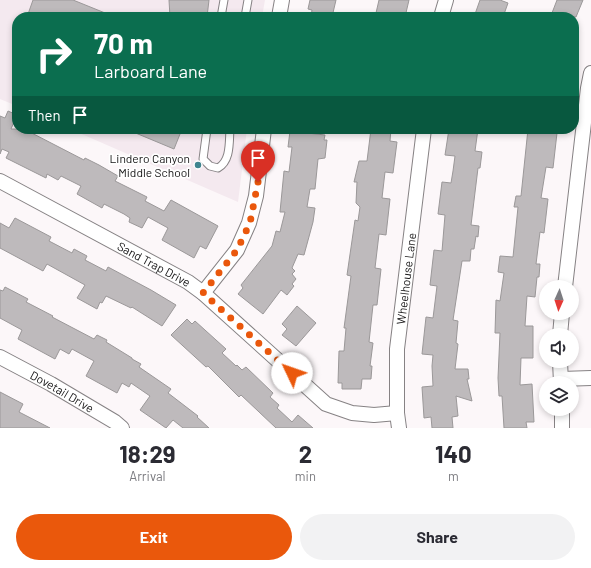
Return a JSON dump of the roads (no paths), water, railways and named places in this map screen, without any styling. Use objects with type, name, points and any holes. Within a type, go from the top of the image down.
[{"type":"street","points":[[280,12],[282,0]]},
{"type":"street","points":[[442,12],[446,0]]},
{"type":"street","points":[[566,280],[591,73]]},
{"type":"street","points":[[203,293],[237,250],[250,223],[256,196],[263,134]]},
{"type":"street","name":"Wheelhouse Lane","points":[[399,428],[397,413],[397,349],[423,134]]},
{"type":"street","name":"Sand Trap Drive","points":[[0,181],[188,282],[203,293],[326,404],[352,413],[374,415],[397,413]]},
{"type":"street","name":"Dovetail Drive","points":[[0,357],[51,384],[115,422],[122,428]]},
{"type":"street","points":[[579,379],[591,378]]},
{"type":"street","points":[[562,416],[562,428]]},
{"type":"lane","points":[[222,12],[224,0]]},
{"type":"lane","points":[[246,12],[248,0]]},
{"type":"lane","points":[[206,134],[203,159],[210,166],[218,168],[223,165],[227,159],[230,134]]},
{"type":"place","name":"Lindero Canyon Middle School","points":[[198,165]]}]
